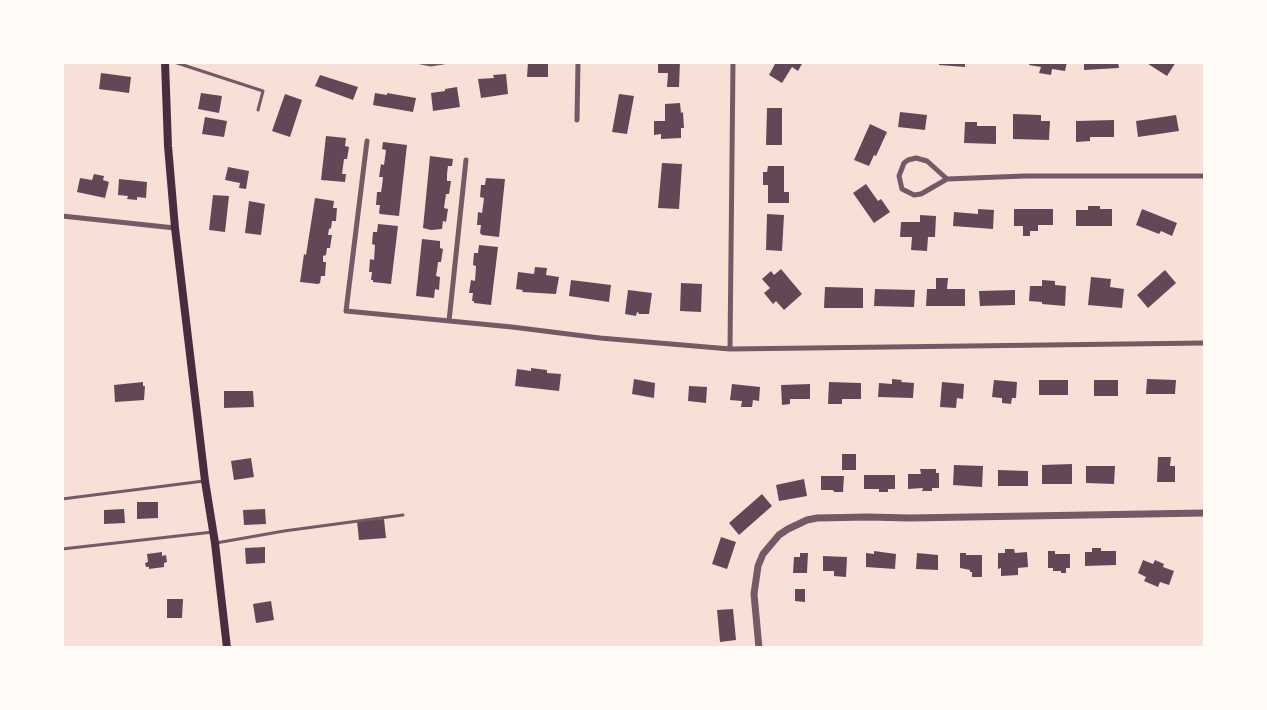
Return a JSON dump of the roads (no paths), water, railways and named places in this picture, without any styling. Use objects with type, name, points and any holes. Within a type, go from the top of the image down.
[{"type":"main road","points":[[165,62],[168,146],[175,228],[227,648]]},
{"type":"street","points":[[421,62],[431,64],[443,62]]},
{"type":"street","points":[[577,120],[578,62]]},
{"type":"street","points":[[730,348],[733,62]]},
{"type":"street","points":[[367,141],[346,311],[600,338],[730,348],[1204,343]]},
{"type":"street","points":[[947,179],[927,161],[916,158],[904,163],[899,176],[902,189],[914,195],[921,194],[947,179],[1025,176],[1204,176]]},
{"type":"street","points":[[449,321],[466,160]]},
{"type":"street","points":[[62,216],[175,228]]},
{"type":"street","points":[[759,648],[754,594],[758,566],[763,554],[770,544],[788,529],[817,518],[1204,513]]},
{"type":"lane","points":[[174,62],[263,91],[258,110]]},
{"type":"lane","points":[[62,499],[205,481]]},
{"type":"lane","points":[[215,543],[284,531],[404,515]]},
{"type":"lane","points":[[62,549],[214,532]]}]
